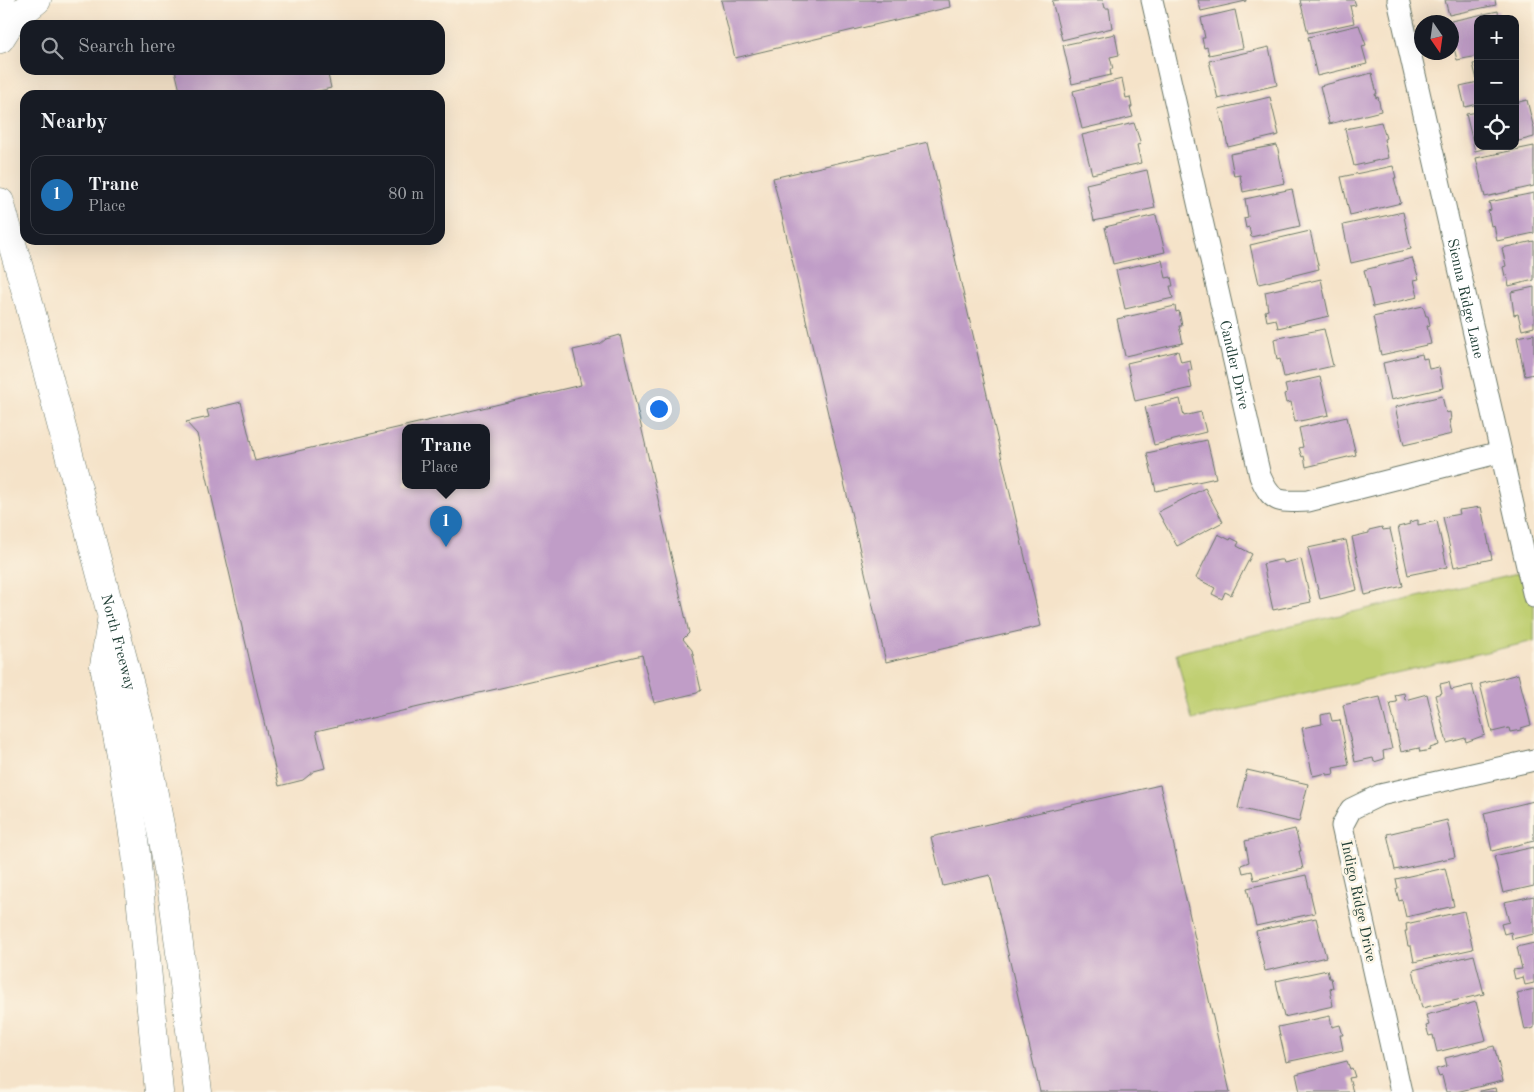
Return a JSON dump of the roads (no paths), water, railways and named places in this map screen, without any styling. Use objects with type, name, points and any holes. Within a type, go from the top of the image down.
[{"type":"main road","points":[[0,39],[12,20],[37,0]]},
{"type":"main road","name":"North Freeway","points":[[0,202],[28,299],[141,727],[173,898],[198,1092]]},
{"type":"main road","points":[[112,616],[104,666],[123,766],[136,854],[158,1092]]},
{"type":"street","name":"Candler Drive","points":[[1152,0],[1258,466],[1266,489],[1275,500],[1290,502],[1308,501],[1501,452]]},
{"type":"street","name":"Sienna Ridge Lane","points":[[1398,0],[1534,597]]},
{"type":"street","name":"Indigo Ridge Drive","points":[[1401,1092],[1342,826],[1351,810],[1380,794],[1534,760]]},
{"type":"place","name":"Trane","points":[[446,547]]}]
